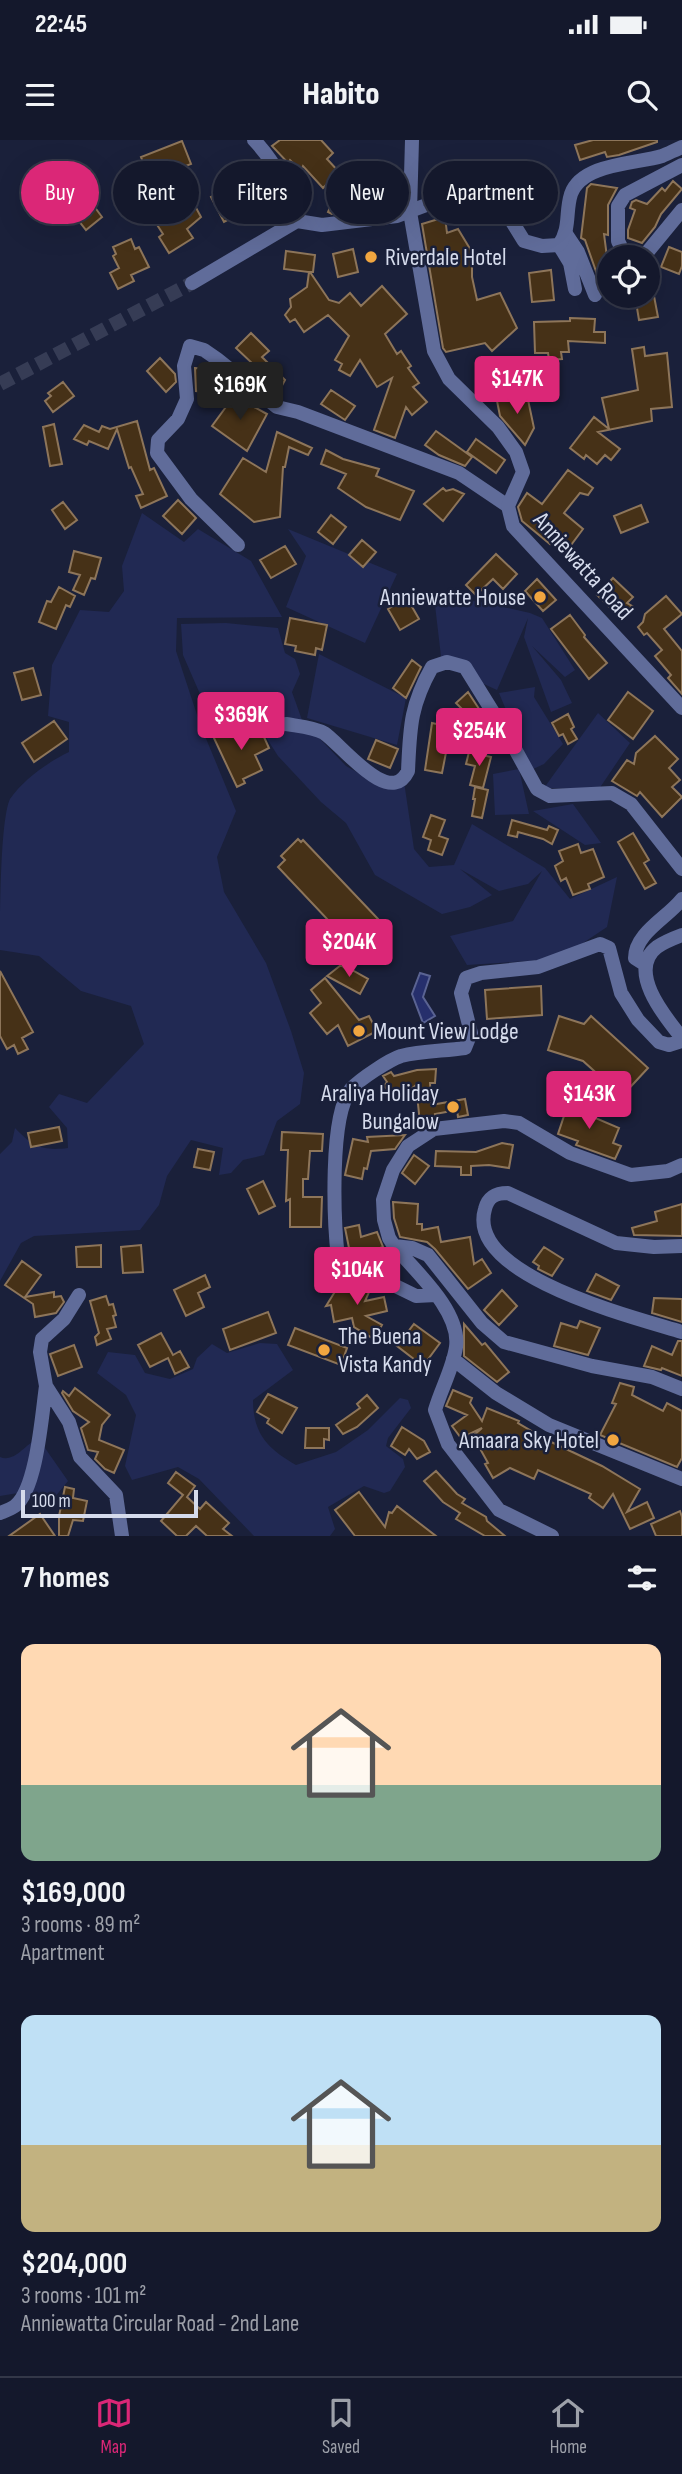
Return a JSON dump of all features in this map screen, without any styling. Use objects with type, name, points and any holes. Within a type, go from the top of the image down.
[{"type":"street","points":[[254,140],[272,161]]},
{"type":"street","points":[[410,212],[412,140]]},
{"type":"street","points":[[575,289],[563,240],[571,194],[579,181],[608,167],[661,156],[682,147]]},
{"type":"street","points":[[620,245],[618,206],[625,195],[682,166]]},
{"type":"street","points":[[312,223],[322,225],[397,216],[453,195],[485,195],[503,208],[524,241],[541,246],[563,240]]},
{"type":"street","points":[[653,245],[682,210]]},
{"type":"street","name":"Anniewatta Road","points":[[410,212],[434,351],[449,379],[498,427],[516,452],[523,472],[508,506],[513,526],[682,709]]},
{"type":"street","points":[[192,283],[292,224]]},
{"type":"street","points":[[563,240],[578,252],[595,295]]},
{"type":"street","points":[[238,545],[191,499],[157,453],[158,440],[178,419],[187,399],[184,366],[190,346],[204,350],[217,359],[276,407],[298,412],[459,474],[508,506]]},
{"type":"street","points":[[286,724],[322,732],[366,771],[385,782],[396,782],[404,778],[408,771],[411,716],[419,690],[432,667],[447,662],[465,667],[537,789],[550,796],[612,793],[631,804],[682,869]]},
{"type":"street","points":[[646,964],[635,958],[635,948],[639,940],[674,910],[682,899]]},
{"type":"street","points":[[436,1295],[416,1296],[338,1258],[334,1228],[338,1129],[351,1089],[400,1057],[465,1048],[471,1033],[461,993],[466,978],[481,973],[538,967],[600,944],[609,948],[621,993],[638,1020],[659,1042],[669,1045],[682,1040],[659,1010],[650,990],[646,964],[656,948],[682,934]]},
{"type":"street","points":[[552,1536],[499,1510],[448,1444],[435,1410],[456,1344],[452,1320],[436,1295],[389,1238],[384,1220],[383,1199],[393,1170],[408,1146],[434,1129],[504,1121],[519,1123],[570,1153],[631,1175],[668,1171],[682,1165]]},
{"type":"street","points":[[682,1246],[616,1244],[508,1193],[497,1193],[487,1201],[483,1215],[486,1237],[518,1269],[572,1298],[682,1332]]},
{"type":"street","points":[[394,1246],[412,1248],[428,1255],[482,1323],[504,1342],[592,1366],[652,1377],[682,1389]]},
{"type":"street","points":[[0,1513],[16,1505],[33,1471],[46,1385],[40,1352],[42,1339],[64,1319],[79,1295]]},
{"type":"street","points":[[453,1359],[496,1393],[549,1425],[682,1479]]},
{"type":"street","points":[[46,1385],[69,1422],[80,1457],[116,1495],[122,1536]]},
{"type":"shaded area","points":[[142,513],[184,542],[198,529],[251,561],[282,617],[177,618],[176,651],[200,724],[236,811],[217,857],[224,892],[266,963],[291,1031],[304,1073],[300,1104],[277,1121],[264,1155],[243,1160],[231,1173],[219,1175],[223,1148],[191,1140],[167,1176],[159,1205],[140,1230],[34,1236],[21,1243],[0,1281],[0,1154],[12,1142],[15,1128],[27,1140],[39,1146],[68,1148],[67,1128],[49,1107],[59,1094],[87,1103],[144,1044],[131,1006],[81,991],[39,956],[0,950],[2,848],[10,799],[36,772],[69,752],[69,722],[48,716],[52,665],[80,610],[109,612],[124,591],[122,566]]},
{"type":"shaded area","points":[[288,529],[397,574],[365,643],[286,607],[306,556]]},
{"type":"shaded area","points":[[476,601],[542,618],[575,670],[565,677],[532,646],[561,680],[572,703],[551,712],[524,637],[528,618],[497,690],[442,665],[435,605]]},
{"type":"shaded area","points":[[226,623],[278,628],[285,653],[295,659],[300,674],[292,692],[302,720],[346,766],[380,785],[403,775],[414,849],[429,867],[454,865],[472,824],[545,868],[570,899],[617,877],[607,927],[559,959],[467,965],[450,936],[513,921],[542,871],[528,884],[499,891],[460,869],[492,895],[470,907],[442,914],[375,875],[346,823],[321,802],[278,756],[259,726],[210,717],[183,655],[181,624]]},
{"type":"shaded area","points":[[319,654],[406,698],[397,745],[307,718]]},
{"type":"shaded area","points":[[535,687],[534,697],[563,744],[544,764],[531,770],[499,693]]},
{"type":"shaded area","points":[[598,713],[630,743],[599,789],[544,788]]},
{"type":"shaded area","points":[[519,769],[529,814],[495,815],[493,774]]},
{"type":"shaded area","points":[[573,804],[601,843],[585,845],[533,811]]},
{"type":"shaded area","points":[[420,973],[430,976],[423,997],[435,1016],[423,1023],[412,994]]},
{"type":"shaded area","points":[[260,1343],[277,1344],[293,1370],[253,1400],[256,1422],[270,1446],[296,1465],[336,1452],[368,1430],[400,1398],[408,1400],[411,1408],[388,1438],[386,1446],[403,1459],[405,1467],[390,1491],[384,1493],[364,1486],[328,1507],[335,1529],[330,1536],[254,1536],[199,1479],[178,1467],[132,1480],[125,1466],[136,1415],[126,1395],[97,1373],[108,1352],[135,1355],[145,1373],[170,1379],[193,1369],[197,1358],[212,1344],[227,1353]]},
{"type":"shaded area","points":[[38,1438],[68,1481],[45,1509],[39,1509],[30,1491],[0,1496],[0,1457],[10,1458]]},
{"type":"building","points":[[280,140],[321,140],[333,153],[327,159],[329,161],[326,161],[326,185],[323,188],[312,176],[312,161],[286,161],[272,146]]},
{"type":"building","points":[[593,140],[657,142],[619,155],[607,157],[605,152],[580,160],[575,145]]},
{"type":"building","points":[[182,141],[190,161],[143,161],[141,157]]},
{"type":"building","points":[[673,181],[682,189],[661,214],[655,227],[642,243],[628,238],[635,210],[630,208],[632,202],[636,200],[647,204],[662,188],[665,191]]},
{"type":"building","points":[[591,184],[617,188],[608,205],[608,235],[604,234],[605,245],[597,245],[597,274],[585,240],[581,238],[587,188]]},
{"type":"building","points":[[81,224],[93,224],[86,230]]},
{"type":"building","points":[[157,224],[193,224],[187,229],[193,238],[169,253],[159,237],[163,234]]},
{"type":"building","points":[[422,224],[446,224],[447,233],[458,229],[472,252],[472,277],[477,300],[500,293],[517,328],[492,351],[485,343],[446,352],[443,348]]},
{"type":"building","points":[[131,239],[135,249],[139,247],[149,267],[131,275],[134,281],[118,289],[110,273],[119,268],[113,256],[116,254],[113,247]]},
{"type":"building","points":[[669,247],[682,252],[679,274],[661,267]]},
{"type":"building","points":[[353,249],[358,272],[338,277],[333,254]]},
{"type":"building","points":[[286,251],[315,255],[313,272],[310,272],[329,300],[339,303],[350,293],[361,306],[382,286],[407,314],[385,334],[397,354],[401,351],[411,366],[408,368],[419,383],[413,387],[427,402],[412,415],[406,407],[395,438],[374,430],[392,378],[377,387],[360,360],[350,376],[339,370],[342,364],[335,360],[349,336],[328,315],[304,332],[295,319],[290,322],[285,315],[291,307],[290,299],[307,287],[309,272],[284,269]]},
{"type":"building","points":[[551,270],[554,300],[532,302],[529,273]]},
{"type":"building","points":[[637,308],[656,308],[658,317],[639,320]]},
{"type":"building","points":[[570,318],[595,319],[594,332],[605,332],[605,343],[568,341],[569,352],[561,352],[562,359],[549,360],[548,353],[535,353],[534,322],[570,321]]},
{"type":"building","points":[[251,333],[269,351],[262,357],[285,380],[277,395],[247,371],[253,364],[236,348]]},
{"type":"building","points":[[644,347],[645,356],[667,353],[672,407],[651,409],[652,421],[598,432],[620,449],[611,460],[605,455],[597,464],[586,455],[584,459],[570,448],[594,417],[609,429],[602,398],[638,390],[632,349]]},
{"type":"building","points":[[160,358],[175,374],[176,382],[166,392],[147,371]]},
{"type":"building","points":[[195,368],[214,370],[212,393],[196,391]]},
{"type":"building","points":[[63,382],[74,396],[53,412],[45,401],[51,396],[48,393]]},
{"type":"building","points":[[331,390],[355,406],[345,420],[321,404]]},
{"type":"building","points":[[527,395],[534,428],[525,445],[500,416],[497,401]]},
{"type":"building","points":[[234,396],[267,414],[247,451],[212,426]]},
{"type":"building","points":[[137,421],[150,470],[154,468],[167,496],[141,508],[136,496],[143,494],[131,467],[129,468],[117,429],[108,449],[89,441],[87,445],[74,439],[84,425],[99,432],[102,426],[110,429]]},
{"type":"building","points":[[54,424],[62,464],[50,466],[43,427]]},
{"type":"building","points":[[436,431],[472,457],[465,466],[439,455],[425,445]]},
{"type":"building","points":[[277,432],[312,448],[308,455],[289,447],[283,467],[280,517],[254,522],[220,494],[243,458],[266,472]]},
{"type":"building","points":[[476,439],[505,460],[496,473],[467,452]]},
{"type":"building","points":[[326,450],[343,459],[379,469],[376,476],[414,491],[400,520],[366,507],[338,488],[346,474],[321,464]]},
{"type":"building","points":[[568,470],[593,488],[588,495],[580,493],[564,513],[583,529],[571,545],[558,534],[550,544],[522,521],[518,507],[527,493],[542,504]]},
{"type":"building","points":[[443,488],[464,494],[443,521],[424,504]]},
{"type":"building","points":[[178,500],[196,518],[182,534],[163,516]]},
{"type":"building","points":[[63,502],[77,520],[65,529],[52,510]]},
{"type":"building","points":[[641,505],[648,522],[621,533],[614,516]]},
{"type":"building","points":[[331,515],[346,527],[333,544],[318,532]]},
{"type":"building","points":[[362,540],[376,552],[363,567],[349,555]]},
{"type":"building","points":[[285,546],[296,564],[271,578],[260,560]]},
{"type":"building","points":[[74,551],[101,558],[95,579],[91,578],[84,595],[73,590],[80,575],[69,572]]},
{"type":"building","points":[[496,554],[517,574],[503,589],[493,579],[476,595],[466,585]]},
{"type":"building","points":[[613,578],[633,597],[627,603],[632,606],[621,618],[597,595]]},
{"type":"building","name":"Anniewatte House","points":[[537,579],[556,600],[543,611],[525,591]]},
{"type":"building","points":[[59,587],[75,596],[70,607],[66,605],[56,629],[39,622],[47,601],[51,602]]},
{"type":"building","points":[[666,596],[682,614],[664,629],[682,651],[682,694],[668,678],[671,675],[655,656],[662,650],[638,627],[645,614]]},
{"type":"building","points":[[407,598],[419,619],[400,630],[388,609]]},
{"type":"building","points":[[570,615],[584,637],[607,663],[589,679],[551,629]]},
{"type":"building","points":[[290,618],[327,625],[322,650],[316,648],[315,655],[295,651],[296,646],[285,644]]},
{"type":"building","points":[[412,660],[421,667],[406,698],[393,688]]},
{"type":"building","points":[[33,668],[41,695],[22,700],[14,673]]},
{"type":"building","points":[[468,692],[485,718],[474,728],[464,717],[467,714],[456,703]]},
{"type":"building","points":[[628,692],[653,711],[633,739],[608,720]]},
{"type":"building","points":[[568,714],[574,727],[571,729],[577,739],[568,744],[563,734],[559,736],[552,723]]},
{"type":"building","points":[[54,721],[67,739],[34,762],[22,743]]},
{"type":"building","points":[[432,723],[451,727],[442,773],[425,770]]},
{"type":"building","points":[[259,726],[269,748],[255,755],[262,770],[243,779],[245,783],[237,787],[213,736],[233,727],[237,737]]},
{"type":"building","points":[[655,736],[678,759],[669,768],[680,780],[672,787],[682,797],[662,817],[640,792],[637,796],[612,781],[627,760],[634,764],[636,753]]},
{"type":"building","points":[[376,740],[398,749],[390,768],[368,759]]},
{"type":"building","points":[[469,752],[491,757],[483,788],[470,785],[475,766],[466,764]]},
{"type":"building","points":[[475,787],[488,790],[482,818],[472,816]]},
{"type":"building","points":[[431,815],[445,820],[439,836],[448,839],[442,855],[428,850],[431,840],[423,837]]},
{"type":"building","points":[[512,820],[547,830],[549,826],[558,830],[552,844],[518,832],[517,837],[508,835]]},
{"type":"building","points":[[633,833],[649,860],[644,863],[656,883],[645,889],[618,842]]},
{"type":"building","points":[[298,839],[301,842],[303,840],[378,919],[374,927],[380,933],[367,946],[361,939],[356,944],[352,940],[329,962],[309,943],[329,921],[278,867],[285,860],[281,856]]},
{"type":"building","points":[[578,844],[581,853],[593,849],[604,877],[588,884],[590,889],[573,895],[566,878],[561,881],[555,866],[563,861],[559,851]]},
{"type":"building","points":[[341,965],[351,973],[352,970],[368,979],[360,994],[327,976]]},
{"type":"building","points":[[0,971],[33,1032],[22,1038],[28,1049],[18,1054],[14,1045],[7,1049],[0,1036]]},
{"type":"building","points":[[325,978],[359,1020],[369,1016],[377,1031],[348,1046],[338,1025],[327,1034],[310,1013],[321,1003],[311,990]]},
{"type":"building","points":[[541,986],[542,1015],[487,1019],[485,990]]},
{"type":"building","points":[[559,1016],[584,1024],[591,1016],[648,1068],[622,1096],[583,1061],[548,1050]]},
{"type":"building","points":[[436,1069],[435,1083],[430,1083],[431,1105],[465,1099],[468,1115],[458,1117],[457,1110],[435,1114],[436,1119],[420,1123],[416,1085],[397,1101],[384,1086],[387,1082],[383,1076],[391,1072],[394,1076],[417,1070]]},
{"type":"building","points":[[569,1101],[589,1107],[586,1114],[619,1128],[613,1143],[621,1146],[615,1159],[576,1145],[578,1141],[558,1134]]},
{"type":"building","points":[[59,1127],[62,1141],[31,1147],[28,1133]]},
{"type":"building","points":[[282,1132],[323,1134],[322,1151],[310,1151],[308,1179],[303,1179],[303,1197],[322,1197],[321,1227],[290,1227],[290,1199],[286,1201],[288,1150],[281,1150]]},
{"type":"building","points":[[405,1135],[395,1149],[371,1151],[362,1179],[345,1175],[353,1139],[368,1142],[367,1137]]},
{"type":"building","points":[[502,1143],[513,1145],[509,1168],[471,1166],[471,1175],[461,1175],[461,1167],[435,1166],[436,1151],[476,1152]]},
{"type":"building","points":[[198,1149],[214,1152],[210,1170],[194,1167]]},
{"type":"building","points":[[414,1155],[429,1166],[415,1184],[402,1173]]},
{"type":"building","points":[[263,1181],[275,1206],[259,1214],[247,1189]]},
{"type":"building","points":[[393,1202],[418,1204],[417,1224],[422,1224],[422,1230],[438,1227],[441,1242],[470,1237],[474,1264],[482,1259],[491,1273],[468,1289],[427,1242],[400,1237],[394,1218]]},
{"type":"building","points":[[682,1204],[682,1236],[634,1235],[632,1228],[657,1221],[655,1212]]},
{"type":"building","points":[[359,1225],[361,1237],[377,1232],[383,1247],[374,1250],[376,1260],[367,1261],[350,1253],[345,1228]]},
{"type":"building","points":[[101,1245],[101,1267],[77,1267],[76,1247]]},
{"type":"building","points":[[141,1245],[143,1272],[123,1273],[121,1247]]},
{"type":"building","points":[[544,1247],[563,1259],[552,1276],[538,1269],[539,1266],[533,1262]]},
{"type":"building","points":[[22,1261],[41,1275],[25,1297],[54,1292],[54,1297],[61,1296],[64,1302],[56,1313],[35,1317],[33,1304],[5,1285]]},
{"type":"building","points":[[596,1274],[619,1286],[611,1300],[587,1291]]},
{"type":"building","points":[[205,1275],[210,1287],[198,1293],[204,1307],[186,1316],[174,1290]]},
{"type":"building","points":[[344,1277],[370,1290],[365,1301],[384,1297],[387,1311],[366,1316],[382,1325],[374,1339],[354,1327],[352,1318],[334,1322],[331,1305],[326,1306]]},
{"type":"building","points":[[502,1290],[517,1306],[499,1325],[484,1310]]},
{"type":"building","points":[[106,1296],[109,1305],[113,1304],[116,1327],[107,1329],[111,1339],[97,1345],[95,1337],[99,1333],[90,1301]]},
{"type":"building","points":[[654,1298],[682,1299],[682,1322],[652,1313]]},
{"type":"building","points":[[268,1312],[276,1333],[230,1350],[223,1329]]},
{"type":"building","points":[[580,1321],[600,1328],[588,1355],[554,1346],[561,1323],[577,1328]]},
{"type":"building","points":[[414,1324],[440,1343],[423,1366],[397,1346]]},
{"type":"building","points":[[464,1324],[482,1345],[485,1343],[509,1372],[497,1382],[464,1356]]},
{"type":"building","points":[[295,1328],[347,1348],[341,1365],[288,1345]]},
{"type":"building","points":[[161,1333],[173,1355],[180,1351],[189,1367],[175,1374],[168,1358],[150,1367],[138,1345]]},
{"type":"building","points":[[678,1341],[682,1341],[682,1376],[662,1368],[644,1366],[652,1346],[672,1355]]},
{"type":"building","points":[[74,1345],[82,1367],[58,1376],[50,1354]]},
{"type":"building","points":[[620,1383],[634,1387],[632,1395],[663,1411],[667,1403],[682,1411],[682,1458],[677,1467],[600,1435],[616,1404],[612,1403]]},
{"type":"building","points":[[75,1388],[110,1415],[102,1425],[99,1440],[124,1450],[114,1473],[105,1469],[95,1459],[98,1452],[88,1450],[81,1428],[89,1422],[73,1411],[62,1393],[63,1391],[69,1396]]},
{"type":"building","points":[[453,1390],[472,1398],[470,1403],[482,1421],[487,1408],[519,1421],[518,1423],[547,1440],[602,1466],[640,1489],[627,1512],[647,1502],[654,1518],[630,1529],[613,1494],[603,1508],[589,1498],[591,1494],[538,1470],[534,1479],[510,1468],[493,1478],[473,1436],[482,1428],[461,1438],[452,1426],[467,1415],[446,1406]]},
{"type":"building","points":[[268,1394],[297,1408],[282,1433],[267,1423],[269,1419],[257,1412]]},
{"type":"building","points":[[367,1395],[378,1408],[357,1427],[343,1434],[336,1425],[360,1408],[357,1404]]},
{"type":"building","points":[[402,1427],[424,1441],[430,1452],[417,1459],[409,1449],[405,1455],[391,1446]]},
{"type":"building","points":[[306,1428],[329,1428],[329,1440],[324,1439],[324,1448],[305,1448]]},
{"type":"building","points":[[436,1471],[465,1499],[462,1503],[486,1517],[487,1521],[505,1536],[485,1536],[456,1519],[460,1513],[443,1502],[424,1481]]},
{"type":"building","points":[[176,1472],[195,1486],[187,1497],[200,1509],[206,1502],[229,1523],[223,1529],[232,1536],[207,1536],[196,1526],[186,1536],[177,1536],[161,1521],[183,1495],[168,1483]]},
{"type":"building","points":[[65,1487],[74,1489],[73,1498],[87,1501],[83,1521],[73,1520],[68,1536],[59,1536],[59,1516]]},
{"type":"building","points":[[359,1492],[385,1527],[389,1512],[392,1513],[397,1506],[436,1536],[355,1536],[335,1510]]},
{"type":"building","points":[[680,1511],[682,1536],[656,1536],[651,1524]]},
{"type":"building","points":[[40,1514],[55,1536],[9,1536]]},
{"type":"tunnel","points":[[0,384],[192,283]]},
{"type":"place","name":"Riverdale Hotel","points":[[371,257]]},
{"type":"place","name":"Anniewatte House","points":[[540,597]]},
{"type":"place","name":"Mount View Lodge","points":[[359,1031]]},
{"type":"place","name":"Araliya Holiday Bungalow","points":[[453,1107]]},
{"type":"place","name":"The Buena Vista Kandy","points":[[324,1350]]},
{"type":"place","name":"Amaara Sky Hotel","points":[[613,1440]]}]
